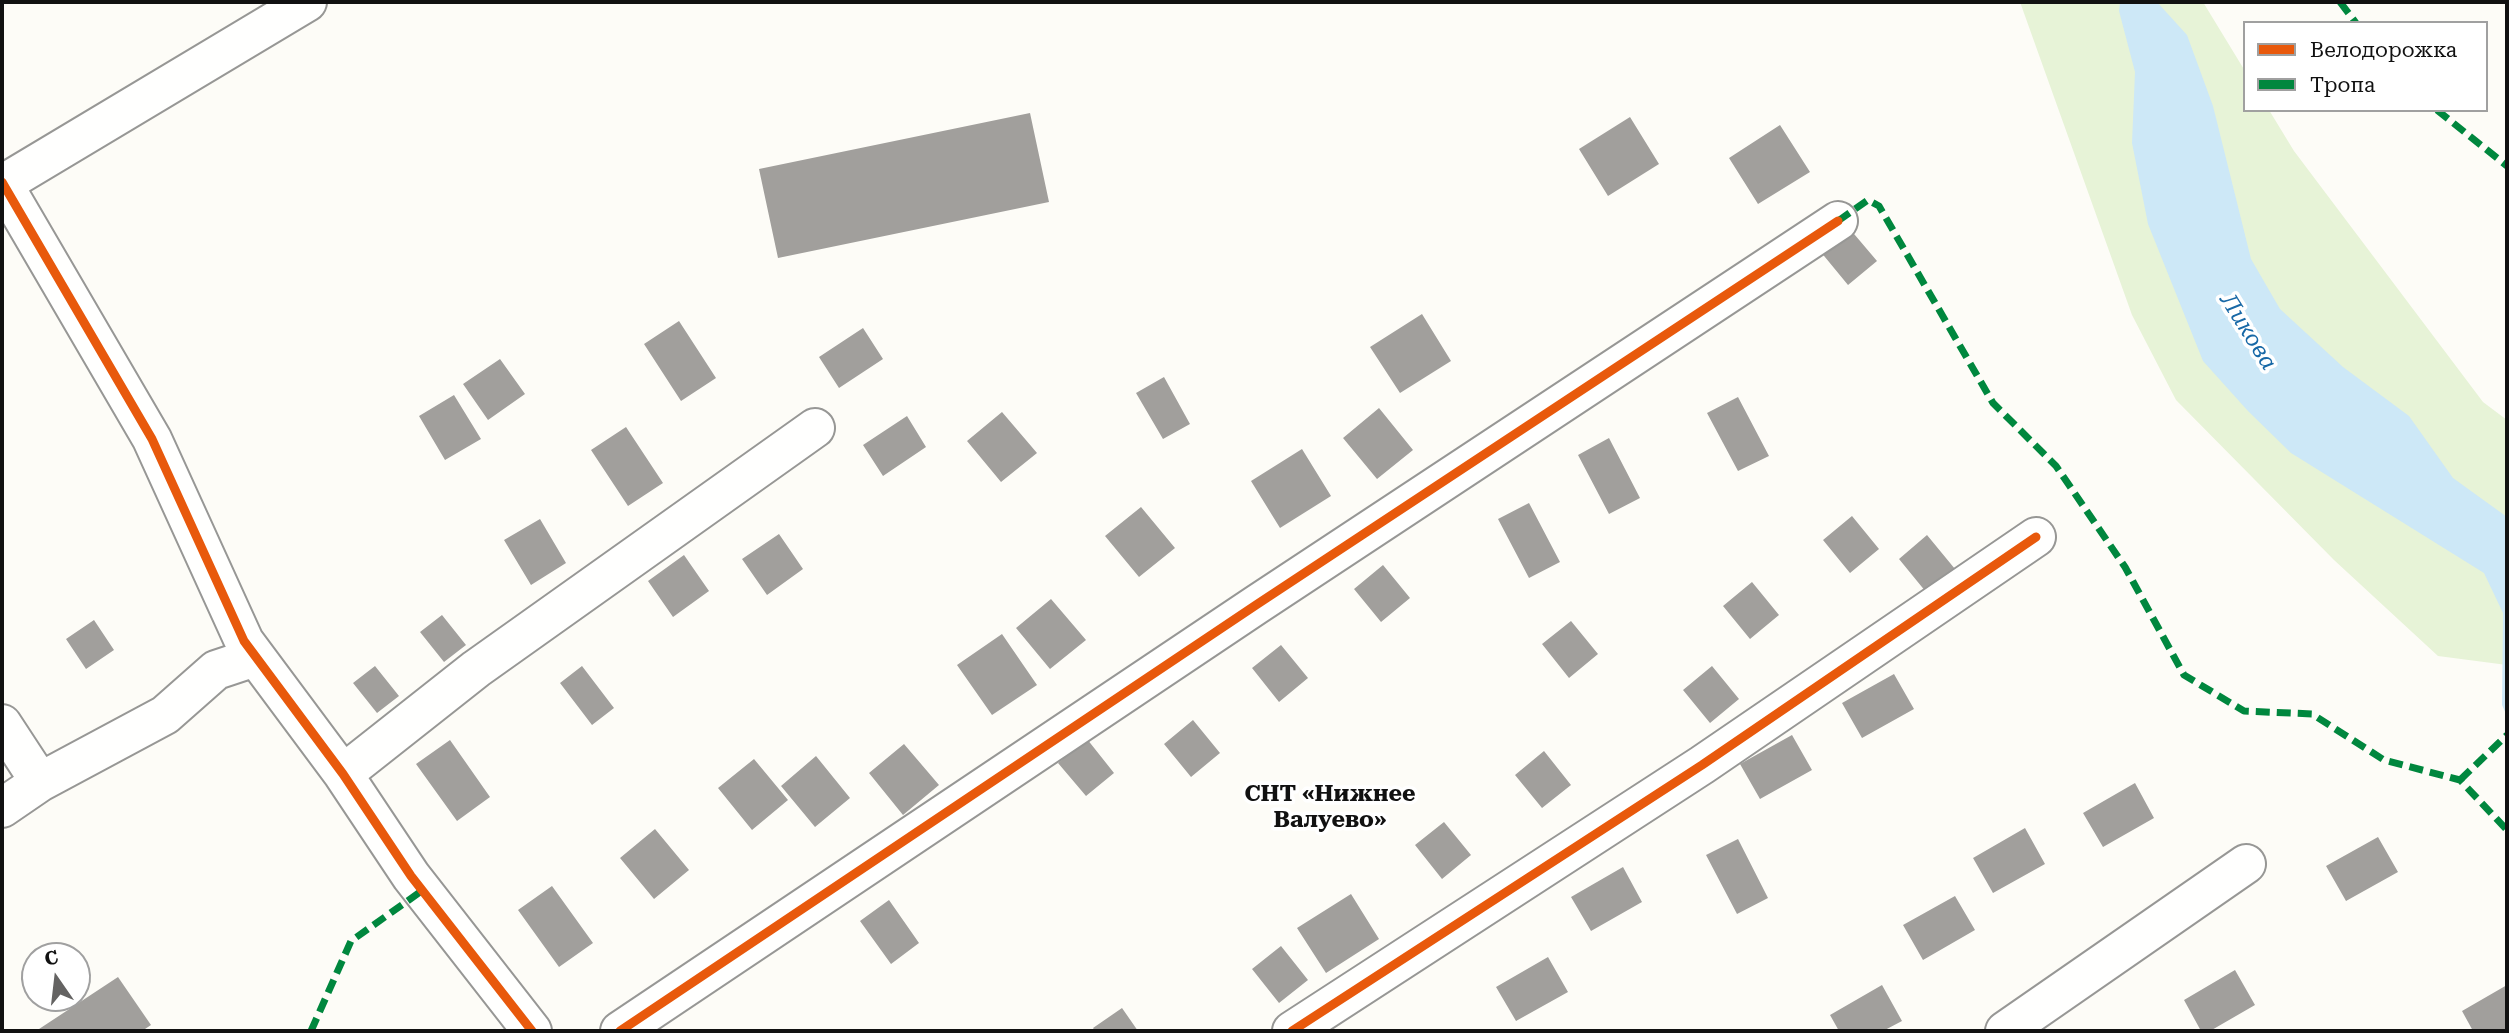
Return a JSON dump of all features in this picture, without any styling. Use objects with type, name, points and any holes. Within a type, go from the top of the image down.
[{"type":"street","points":[[307,2],[3,183],[152,439],[244,641],[343,774],[411,876],[532,1031]]},
{"type":"street","points":[[620,1031],[1255,605],[1838,221]]},
{"type":"street","points":[[343,774],[476,669],[815,428]]},
{"type":"street","points":[[1292,1031],[1702,765],[2036,537]]},
{"type":"street","points":[[2,808],[40,782],[164,715],[216,670],[255,657]]},
{"type":"street","points":[[2,724],[40,782]]},
{"type":"street","points":[[2005,1031],[2246,864]]},
{"type":"green space","points":[[2020,2],[2203,2],[2243,68],[2243,112],[2270,112],[2294,151],[2483,402],[2507,420],[2507,665],[2438,656],[2334,560],[2176,400],[2132,315]]},
{"type":"water","name":"Ликова","points":[[2120,2],[2157,2],[2187,35],[2213,106],[2251,259],[2280,309],[2343,367],[2409,416],[2453,478],[2507,517],[2507,716],[2502,705],[2503,613],[2484,573],[2291,453],[2203,361],[2148,224],[2132,143],[2135,72],[2119,11]]},
{"type":"building","points":[[1030,113],[1049,202],[778,258],[759,169]]},
{"type":"building","points":[[1630,117],[1659,164],[1608,196],[1579,149]]},
{"type":"building","points":[[1780,125],[1810,172],[1758,204],[1729,158]]},
{"type":"building","points":[[1849,228],[1877,261],[1848,285],[1820,251]]},
{"type":"building","points":[[1422,314],[1451,361],[1400,393],[1370,347]]},
{"type":"building","points":[[679,321],[716,378],[681,401],[644,344]]},
{"type":"building","points":[[863,328],[883,359],[839,388],[819,357]]},
{"type":"building","points":[[500,359],[525,394],[488,420],[463,384]]},
{"type":"building","points":[[1164,377],[1190,424],[1163,439],[1136,393]]},
{"type":"building","points":[[454,395],[481,439],[445,460],[419,416]]},
{"type":"building","points":[[1738,397],[1769,456],[1738,471],[1707,413]]},
{"type":"building","points":[[1379,408],[1413,450],[1377,479],[1343,438]]},
{"type":"building","points":[[1002,412],[1037,453],[1001,482],[967,441]]},
{"type":"building","points":[[907,416],[926,447],[883,476],[863,445]]},
{"type":"building","points":[[626,427],[663,483],[628,506],[591,450]]},
{"type":"building","points":[[1609,438],[1640,498],[1609,514],[1578,455]]},
{"type":"building","points":[[1302,449],[1331,496],[1280,528],[1251,481]]},
{"type":"building","points":[[1529,503],[1560,562],[1529,578],[1498,519]]},
{"type":"building","points":[[1141,507],[1175,548],[1139,577],[1105,536]]},
{"type":"building","points":[[1852,516],[1879,549],[1850,573],[1823,540]]},
{"type":"building","points":[[540,519],[566,563],[531,585],[504,540]]},
{"type":"building","points":[[779,534],[803,569],[767,595],[742,559]]},
{"type":"building","points":[[1927,535],[1955,569],[1926,592],[1899,559]]},
{"type":"building","points":[[684,555],[709,591],[673,617],[648,581]]},
{"type":"building","points":[[1383,565],[1410,598],[1381,622],[1354,589]]},
{"type":"building","points":[[1752,582],[1779,615],[1750,639],[1723,606]]},
{"type":"building","points":[[1051,599],[1086,640],[1050,669],[1016,628]]},
{"type":"building","points":[[442,615],[466,645],[444,662],[420,632]]},
{"type":"building","points":[[94,620],[114,650],[86,669],[66,639]]},
{"type":"building","points":[[1571,621],[1598,654],[1569,678],[1542,644]]},
{"type":"building","points":[[1002,634],[1037,685],[992,715],[957,665]]},
{"type":"building","points":[[1281,645],[1308,678],[1279,702],[1252,668]]},
{"type":"building","points":[[375,666],[399,696],[377,713],[353,683]]},
{"type":"building","points":[[582,666],[614,708],[592,725],[560,683]]},
{"type":"building","points":[[1712,666],[1739,699],[1710,723],[1683,690]]},
{"type":"building","points":[[1894,674],[1914,709],[1862,738],[1842,703]]},
{"type":"building","points":[[1193,720],[1220,753],[1191,777],[1164,744]]},
{"type":"building","points":[[1792,735],[1812,770],[1760,799],[1740,764]]},
{"type":"building","points":[[1087,739],[1114,773],[1086,796],[1058,763]]},
{"type":"building","points":[[450,740],[490,797],[457,821],[416,764]]},
{"type":"building","points":[[904,744],[939,785],[903,815],[869,773]]},
{"type":"building","points":[[1544,751],[1571,785],[1542,808],[1515,775]]},
{"type":"building","points":[[816,756],[850,798],[815,827],[781,786]]},
{"type":"building","points":[[754,759],[788,800],[752,830],[718,788]]},
{"type":"building","points":[[2135,783],[2154,818],[2103,847],[2083,813]]},
{"type":"building","points":[[1444,822],[1471,855],[1442,879],[1415,845]]},
{"type":"building","points":[[2025,828],[2045,864],[1993,893],[1973,858]]},
{"type":"building","points":[[655,829],[689,870],[654,899],[620,858]]},
{"type":"building","points":[[2378,837],[2398,872],[2346,901],[2326,866]]},
{"type":"building","points":[[1738,839],[1768,898],[1737,914],[1706,855]]},
{"type":"building","points":[[1623,867],[1642,902],[1591,931],[1571,897]]},
{"type":"building","points":[[552,886],[593,943],[559,967],[518,910]]},
{"type":"building","points":[[1351,894],[1379,939],[1326,973],[1297,928]]},
{"type":"building","points":[[1955,896],[1975,930],[1923,960],[1903,925]]},
{"type":"building","points":[[889,900],[919,943],[891,964],[860,921]]},
{"type":"building","points":[[1281,946],[1308,980],[1279,1003],[1252,969]]},
{"type":"building","points":[[1548,957],[1568,992],[1516,1021],[1496,987]]},
{"type":"building","points":[[2235,970],[2255,1005],[2210,1031],[2201,1031],[2184,1000]]},
{"type":"building","points":[[118,977],[151,1025],[142,1031],[36,1031],[65,1012],[91,1012],[91,995]]},
{"type":"building","points":[[1882,985],[1902,1021],[1883,1031],[1839,1031],[1830,1015]]},
{"type":"building","points":[[2507,985],[2507,1031],[2473,1031],[2462,1011]]},
{"type":"building","points":[[1122,1008],[1138,1031],[1095,1031],[1093,1028]]},
{"type":"marked path","points":[[2340,2],[2354,21]]},
{"type":"marked path","points":[[2440,112],[2507,166]]},
{"type":"marked path","points":[[1838,221],[1868,200],[1879,206],[1993,403],[2056,466],[2125,567],[2184,675],[2244,711],[2312,714],[2384,760],[2460,780],[2507,830]]},
{"type":"marked path","points":[[2460,780],[2507,735]]},
{"type":"marked path","points":[[311,1031],[351,941],[423,890]]},
{"type":"cycle path","points":[[2,182],[152,439],[244,641],[343,774],[411,876],[532,1031]]},
{"type":"cycle path","points":[[620,1031],[1256,605],[1838,221]]},
{"type":"cycle path","points":[[1292,1031],[1702,765],[2036,537]]},
{"type":"district","name":"СНТ «Нижнее Валуево»","points":[[1330,807]]}]
